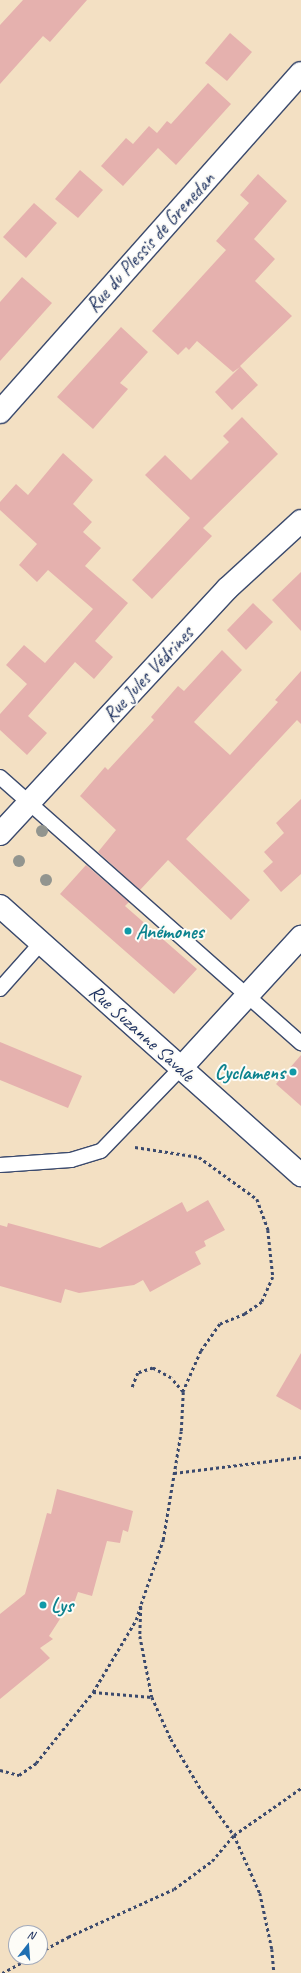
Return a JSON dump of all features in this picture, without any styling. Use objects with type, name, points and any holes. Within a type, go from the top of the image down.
[{"type":"street","name":"Rue du Plessis de Grenedan","points":[[0,412],[301,72]]},
{"type":"street","name":"Rue Jules Védrines","points":[[0,834],[228,588],[301,521]]},
{"type":"street","name":"Rue Suzanne Savale","points":[[0,906],[301,1175]]},
{"type":"street","points":[[181,1068],[301,937]]},
{"type":"lane","points":[[0,777],[301,1043]]},
{"type":"lane","points":[[0,989],[41,943]]},
{"type":"lane","points":[[0,1165],[71,1160],[101,1151],[181,1068]]},
{"type":"path","points":[[0,1770],[19,1775],[36,1763],[93,1692],[136,1620],[163,1540],[182,1431],[183,1392],[201,1351],[220,1324],[245,1314],[262,1302],[272,1277],[268,1230],[258,1199],[199,1157],[135,1147],[101,1151]]},
{"type":"path","points":[[132,1388],[138,1373],[153,1368],[171,1378],[183,1392]]},
{"type":"path","points":[[174,1473],[301,1457]]},
{"type":"path","points":[[141,1604],[140,1636],[152,1697],[179,1752],[234,1835],[260,1893],[272,1949],[274,1973]]},
{"type":"path","points":[[93,1692],[152,1697]]},
{"type":"path","points":[[48,1948],[174,1890],[212,1861],[234,1835],[301,1788]]},
{"type":"path","points":[[2,1973],[17,1965]]},
{"type":"building","points":[[23,0],[87,0],[50,42],[43,36],[0,84],[0,25]]},
{"type":"building","points":[[230,33],[252,52],[227,81],[205,63]]},
{"type":"building","points":[[208,83],[231,104],[176,165],[158,148],[123,186],[101,166],[126,138],[133,144],[149,126],[157,133],[167,121],[171,124]]},
{"type":"building","points":[[80,170],[103,190],[78,218],[55,199]]},
{"type":"building","points":[[258,174],[287,201],[254,239],[275,259],[255,281],[292,316],[240,366],[258,385],[232,410],[215,392],[240,367],[233,372],[197,341],[189,350],[186,347],[178,355],[152,331],[226,250],[216,241],[249,203],[240,195]]},
{"type":"building","points":[[34,203],[57,223],[26,258],[3,237]]},
{"type":"building","points":[[22,277],[52,303],[0,361],[0,302]]},
{"type":"building","points":[[121,327],[148,352],[120,383],[128,389],[93,429],[57,397]]},
{"type":"building","points":[[242,417],[278,454],[203,528],[212,536],[152,599],[132,580],[190,518],[145,475],[165,455],[191,480],[229,442],[223,436]]},
{"type":"building","points":[[63,453],[93,480],[73,504],[92,522],[83,532],[101,548],[85,566],[128,603],[95,641],[113,657],[94,679],[75,662],[28,716],[47,733],[27,755],[0,730],[0,714],[27,684],[6,665],[24,645],[45,663],[93,609],[48,570],[37,582],[19,565],[37,544],[0,510],[0,502],[16,484],[28,495]]},
{"type":"building","points":[[301,572],[301,631],[272,600]]},
{"type":"building","points":[[253,603],[273,622],[246,650],[227,630]]},
{"type":"building","points":[[222,650],[242,670],[194,722],[230,755],[278,702],[275,700],[301,671],[301,724],[297,720],[186,839],[250,900],[231,920],[168,860],[140,890],[98,852],[116,830],[80,796],[105,767],[108,770],[154,720],[151,717],[178,686],[184,691]]},
{"type":"building","points":[[301,799],[301,874],[281,892],[263,871],[273,862],[264,852],[284,833],[276,823]]},
{"type":"building","name":"Anémones","points":[[86,865],[129,902],[125,906],[197,969],[174,994],[60,894]]},
{"type":"building","points":[[0,1042],[82,1076],[68,1108],[0,1080]]},
{"type":"building","name":"Cyclamens","points":[[301,1055],[301,1106],[276,1084]]},
{"type":"building","points":[[208,1200],[225,1230],[204,1241],[206,1246],[195,1252],[201,1264],[150,1292],[143,1280],[134,1285],[79,1293],[65,1289],[61,1303],[0,1286],[0,1225],[7,1227],[8,1223],[100,1248],[182,1202],[187,1212]]},
{"type":"building","points":[[301,1353],[301,1410],[276,1396]]},
{"type":"building","name":"Lys","points":[[57,1489],[133,1511],[128,1532],[123,1530],[120,1543],[107,1541],[92,1596],[78,1592],[73,1606],[69,1605],[49,1636],[53,1639],[40,1648],[50,1658],[0,1699],[0,1614],[25,1594],[47,1513],[51,1514]]},
{"type":"place","name":"Anémones","points":[[128,931]]},
{"type":"place","name":"Cyclamens","points":[[293,1072]]},
{"type":"place","name":"Lys","points":[[43,1605]]}]
